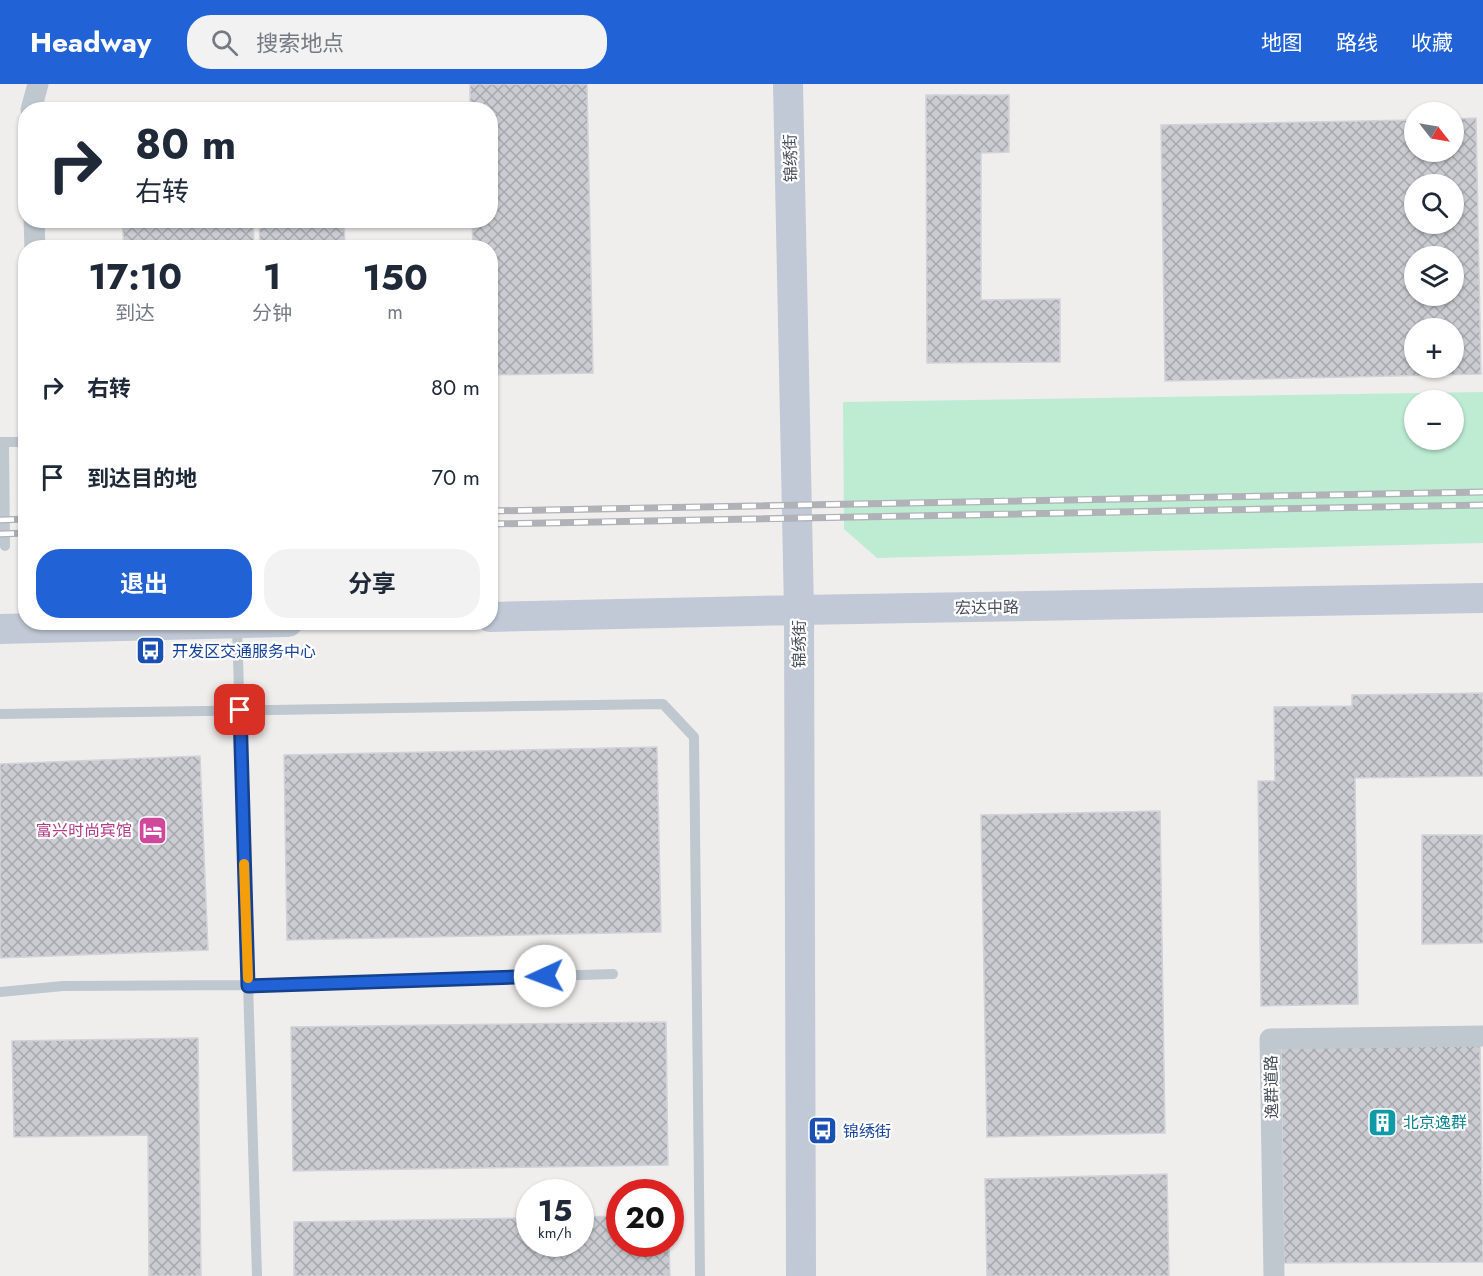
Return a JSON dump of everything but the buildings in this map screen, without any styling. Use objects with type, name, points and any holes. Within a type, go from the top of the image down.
[{"type":"street","points":[[33,102],[38,84]]},
{"type":"street","name":"锦绣街","points":[[788,84],[799,610],[801,1276]]},
{"type":"street","name":"宏达中路","points":[[498,617],[1483,598]]},
{"type":"street","points":[[0,629],[18,627]]},
{"type":"street","name":"逸群道路","points":[[1274,1276],[1270,1039],[1483,1035]]},
{"type":"lane","points":[[5,546],[2,442],[18,442]]},
{"type":"lane","points":[[237,630],[257,1276]]},
{"type":"lane","points":[[0,714],[663,704],[694,737],[700,1276]]},
{"type":"lane","points":[[0,992],[63,986],[248,986],[613,974]]},
{"type":"green space","points":[[1464,392],[1483,392],[1483,543],[877,558],[844,529],[843,402],[1404,393],[1404,450],[1464,450]]},
{"type":"railway","points":[[498,511],[1483,492]]},
{"type":"railway","points":[[498,524],[1483,505]]},
{"type":"railway","points":[[0,520],[18,519]]},
{"type":"railway","points":[[0,534],[18,533]]},
{"type":"slow traffic","points":[[244,864],[248,978]]},
{"type":"place","name":"开发区交通服务中心","points":[[151,651]]},
{"type":"place","name":"富兴时尚宾馆","points":[[153,830]]},
{"type":"place","name":"北京逸群","points":[[1382,1122]]},
{"type":"place","name":"锦绣街","points":[[822,1131]]},
{"type":"route","points":[[240,710],[248,986],[545,976]]}]
